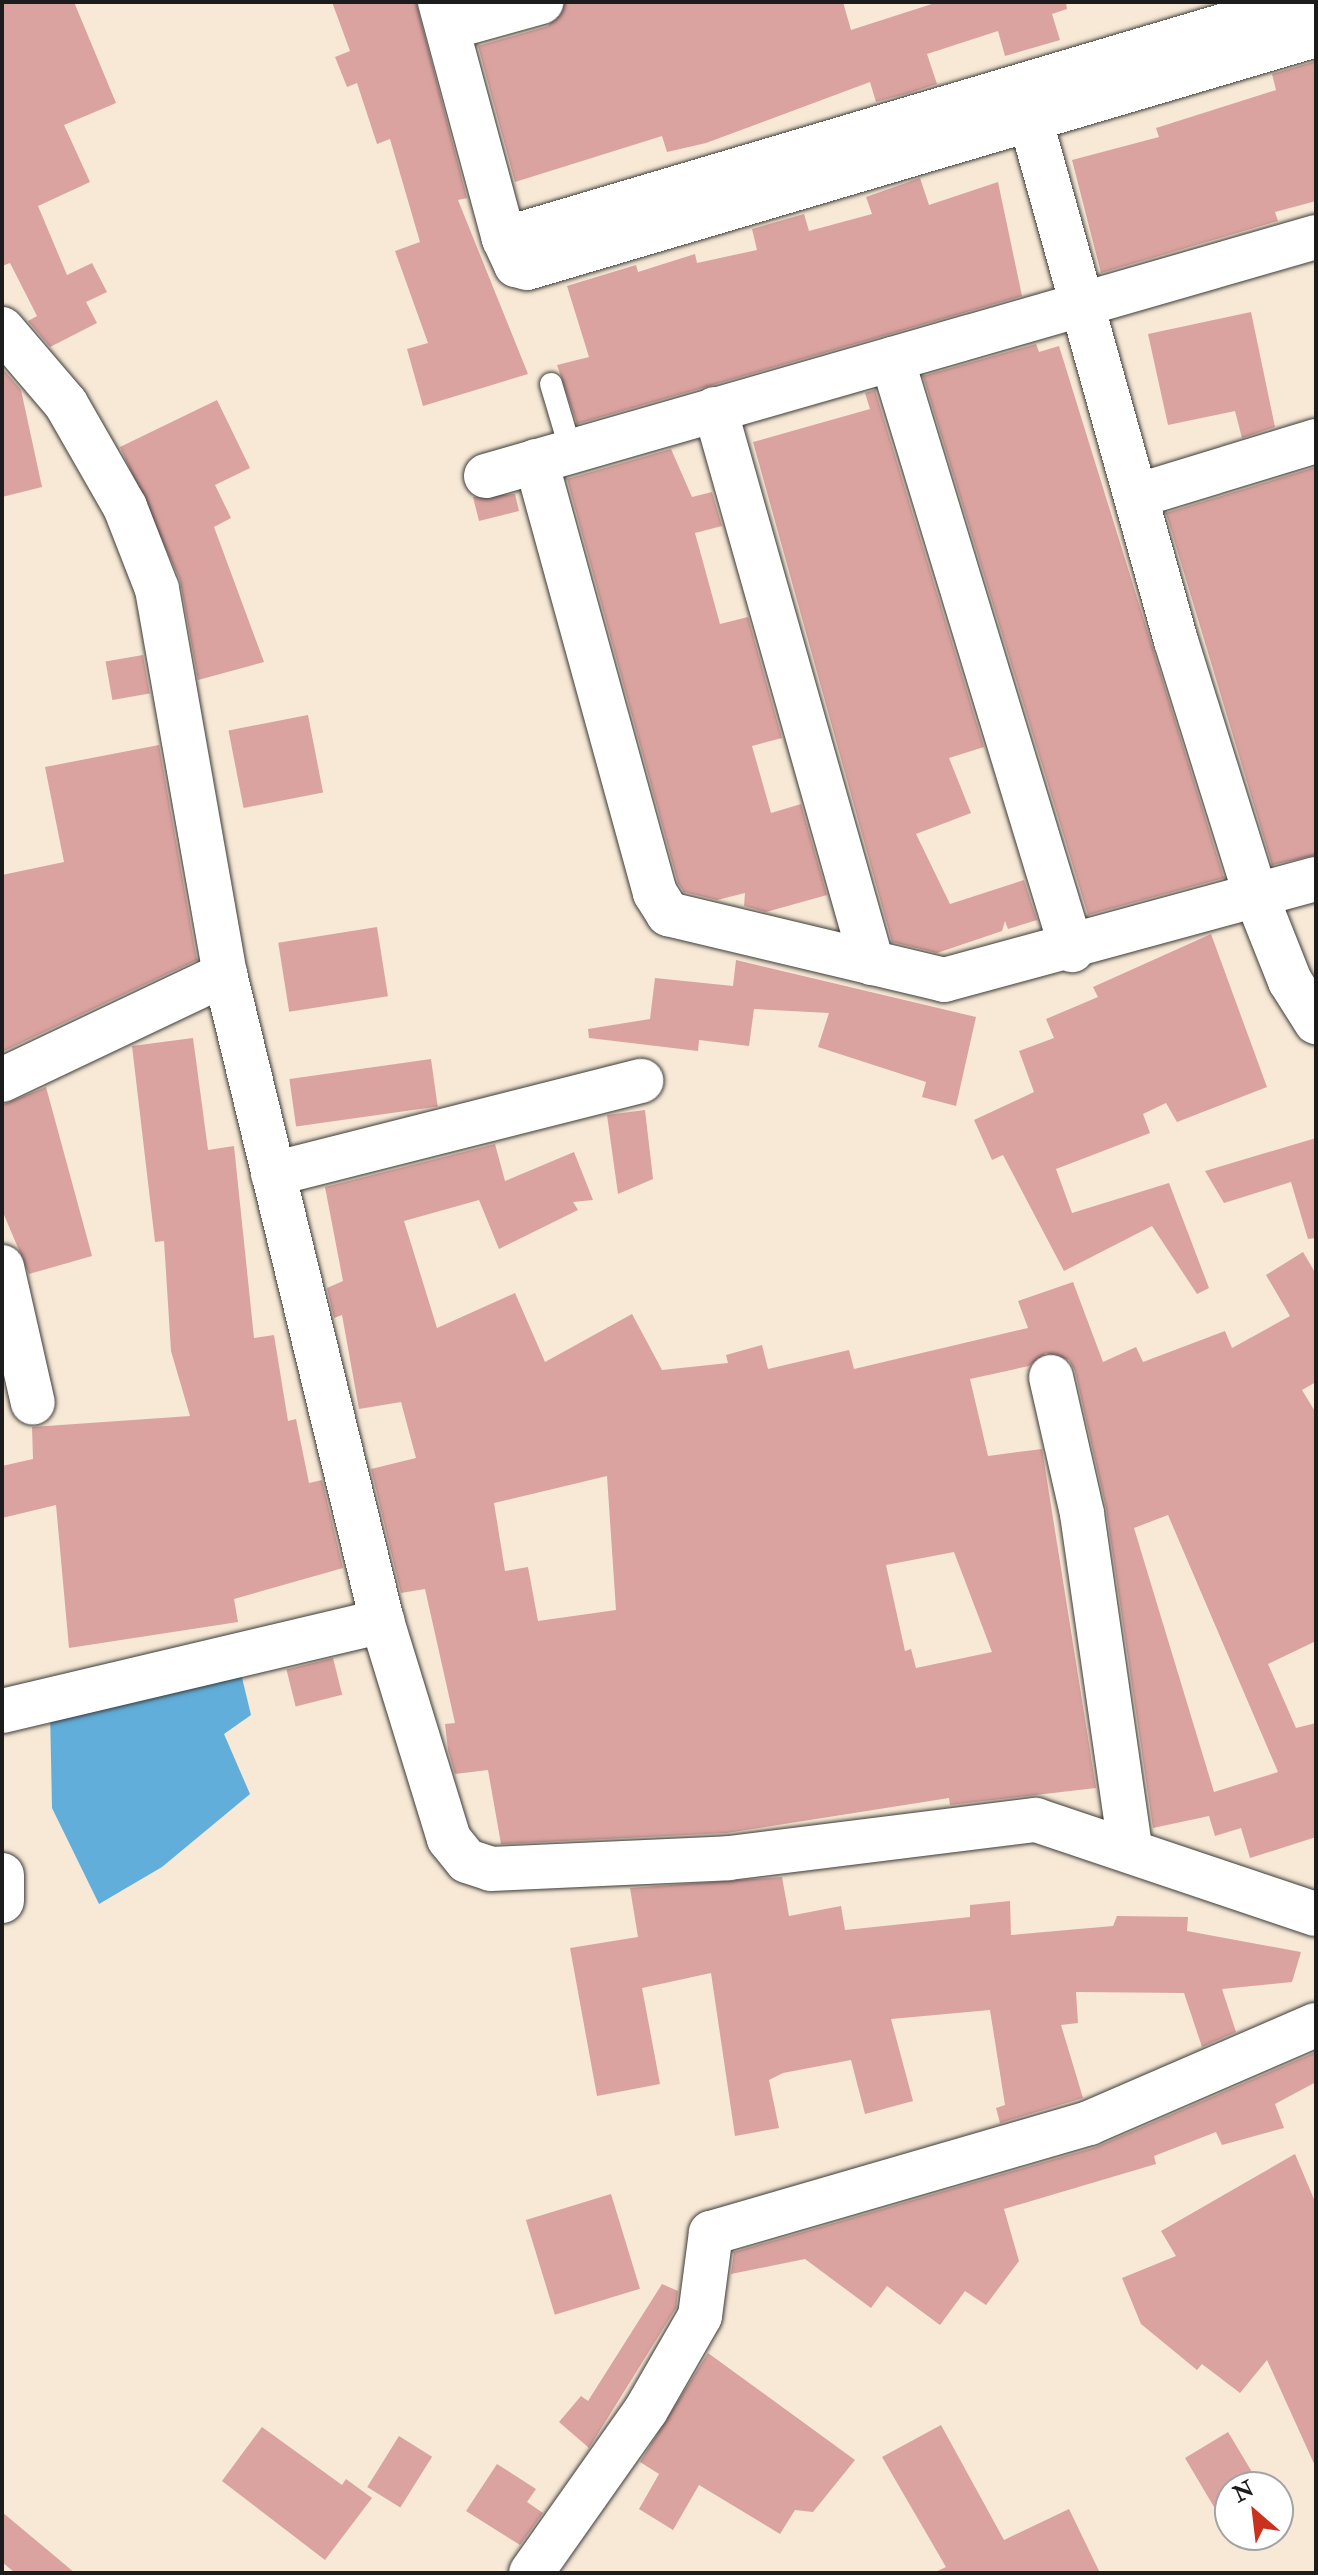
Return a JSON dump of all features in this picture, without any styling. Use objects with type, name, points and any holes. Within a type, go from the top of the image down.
[{"type":"street","points":[[541,2],[444,15],[504,239],[516,265],[527,268],[1026,102],[1303,2]]},
{"type":"street","points":[[1026,102],[1316,35]]},
{"type":"street","points":[[1026,102],[1136,496],[1255,893],[1316,1022]]},
{"type":"street","points":[[486,476],[1316,237]]},
{"type":"street","points":[[2,329],[66,404],[125,507],[157,589],[225,974],[382,1621],[449,1839],[479,1866],[729,1858],[1036,1820],[1130,1846],[1316,1914]]},
{"type":"street","points":[[892,359],[1072,950]]},
{"type":"street","points":[[715,409],[872,963]]},
{"type":"street","points":[[1136,496],[1316,441]]},
{"type":"street","points":[[554,456],[663,907],[691,922],[944,980],[1072,950],[1255,893],[1316,879]]},
{"type":"street","points":[[2,1080],[225,974]]},
{"type":"street","points":[[273,1174],[641,1081]]},
{"type":"street","points":[[2,1267],[33,1403]]},
{"type":"street","points":[[1051,1377],[1082,1514],[1130,1846]]},
{"type":"street","points":[[2,1711],[382,1621]]},
{"type":"street","points":[[2,1875],[2,1901]]},
{"type":"street","points":[[531,2573],[646,2410],[700,2316],[711,2233],[1089,2123],[1316,2025]]},
{"type":"lane","points":[[551,384],[554,456]]},
{"type":"water","points":[[238,1661],[251,1715],[224,1734],[250,1794],[162,1867],[99,1904],[52,1808],[50,1710]]},
{"type":"building","points":[[2,2],[74,2],[116,103],[64,125],[90,182],[38,206],[67,275],[92,263],[107,292],[86,302],[97,323],[50,347],[28,321],[37,316],[10,263],[2,266]]},
{"type":"building","points":[[332,2],[416,2],[467,198],[458,200],[528,374],[423,406],[407,349],[428,343],[395,251],[420,242],[390,139],[377,144],[357,83],[347,87],[335,57],[350,51]]},
{"type":"building","points":[[565,2],[843,2],[851,30],[938,2],[1066,2],[1067,9],[1052,14],[1060,40],[1005,56],[998,31],[927,54],[937,84],[906,94],[876,102],[870,82],[706,143],[667,152],[662,136],[515,182],[478,46],[548,26]]},
{"type":"building","points":[[1316,61],[1316,201],[1275,212],[1278,221],[1101,273],[1072,160],[1159,137],[1156,128],[1276,90],[1272,74]]},
{"type":"building","points":[[920,178],[929,205],[998,182],[1022,296],[577,424],[557,365],[589,357],[567,286],[636,265],[638,272],[695,254],[697,263],[757,250],[752,229],[804,214],[809,231],[872,214],[866,197]]},
{"type":"building","points":[[1251,312],[1275,427],[1242,438],[1235,411],[1168,425],[1148,334]]},
{"type":"building","points":[[1036,344],[1039,352],[1059,346],[1224,878],[1088,915],[923,376]]},
{"type":"building","points":[[2,368],[21,390],[42,487],[2,497]]},
{"type":"building","points":[[875,390],[984,747],[949,758],[971,813],[916,834],[950,904],[1024,880],[1037,920],[1008,929],[1005,921],[1002,931],[937,953],[892,942],[753,442],[870,409],[865,393]]},
{"type":"building","points":[[217,400],[250,468],[215,485],[231,518],[214,527],[264,662],[198,680],[180,580],[120,447]]},
{"type":"building","points":[[671,449],[692,497],[712,492],[722,526],[695,533],[720,624],[748,617],[782,738],[752,746],[771,813],[801,804],[827,895],[766,912],[744,906],[745,893],[717,900],[684,892],[678,883],[567,479]]},
{"type":"building","points":[[1316,467],[1316,855],[1272,865],[1166,513]]},
{"type":"building","points":[[515,494],[519,511],[479,521],[473,497]]},
{"type":"building","points":[[143,655],[150,693],[112,700],[106,662]]},
{"type":"building","points":[[308,715],[323,793],[244,808],[228,730]]},
{"type":"building","points":[[159,745],[197,960],[2,1052],[2,875],[64,862],[45,767]]},
{"type":"building","points":[[377,927],[388,996],[289,1012],[278,943]]},
{"type":"building","points":[[1211,934],[1267,1087],[1177,1122],[1166,1103],[1143,1114],[1150,1133],[1056,1169],[1072,1213],[1169,1183],[1209,1288],[1197,1294],[1152,1226],[1064,1271],[1003,1155],[992,1160],[974,1120],[1034,1092],[1019,1051],[1054,1038],[1046,1019],[1098,997],[1093,987]]},
{"type":"building","points":[[736,960],[976,1017],[956,1106],[922,1097],[926,1082],[818,1047],[829,1013],[754,1009],[749,1046],[699,1040],[698,1051],[589,1038],[588,1029],[650,1019],[655,978],[733,986]]},
{"type":"building","points":[[193,1038],[208,1150],[234,1146],[254,1338],[274,1335],[288,1421],[296,1419],[309,1483],[322,1480],[343,1568],[234,1599],[238,1622],[69,1648],[56,1505],[2,1518],[2,1466],[33,1459],[32,1427],[190,1416],[171,1351],[164,1241],[155,1242],[132,1046]]},
{"type":"building","points":[[431,1059],[438,1107],[296,1126],[289,1079]]},
{"type":"building","points":[[46,1087],[92,1256],[29,1274],[2,1210],[2,1105]]},
{"type":"building","points":[[645,1110],[653,1179],[618,1194],[607,1115]]},
{"type":"building","points":[[1316,1138],[1316,1238],[1308,1239],[1291,1182],[1224,1203],[1205,1171]]},
{"type":"building","points":[[495,1144],[505,1181],[574,1152],[593,1200],[573,1202],[578,1210],[499,1249],[479,1200],[404,1221],[437,1328],[515,1293],[545,1362],[632,1314],[662,1370],[728,1363],[726,1355],[762,1345],[768,1369],[849,1350],[854,1369],[1028,1328],[1018,1301],[1073,1282],[1103,1362],[1136,1347],[1143,1362],[1225,1331],[1232,1348],[1290,1316],[1266,1275],[1303,1252],[1316,1274],[1316,1382],[1302,1390],[1316,1413],[1316,1641],[1268,1664],[1296,1728],[1316,1723],[1316,1837],[1250,1858],[1241,1828],[1215,1836],[1209,1816],[1153,1828],[1106,1508],[1075,1371],[1069,1360],[1046,1353],[1029,1366],[970,1379],[988,1456],[1042,1449],[1096,1788],[950,1805],[949,1798],[727,1833],[501,1844],[488,1770],[455,1774],[445,1724],[455,1723],[425,1589],[401,1593],[371,1469],[416,1458],[401,1402],[359,1409],[342,1315],[334,1318],[327,1288],[343,1281],[325,1187]],"holes":[[[607,1476],[616,1610],[538,1621],[528,1567],[505,1571],[494,1503]],[[1168,1515],[1278,1772],[1214,1792],[1134,1528]],[[954,1552],[992,1652],[916,1668],[911,1649],[905,1651],[886,1565]]]},
{"type":"building","points":[[333,1658],[342,1695],[296,1706],[286,1670]]},
{"type":"building","points":[[782,1877],[789,1916],[841,1906],[845,1930],[970,1917],[970,1905],[1010,1901],[1011,1935],[1113,1926],[1117,1916],[1188,1917],[1187,1931],[1301,1952],[1292,1982],[1222,1989],[1236,2032],[1202,2047],[1184,1993],[1076,1992],[1078,2023],[1061,2025],[1083,2098],[1000,2123],[996,2108],[1005,2105],[990,2010],[891,2019],[913,2101],[865,2114],[851,2060],[783,2073],[769,2080],[779,2128],[735,2136],[711,1973],[642,1988],[660,2084],[597,2096],[570,1948],[638,1937],[630,1888]]},
{"type":"building","points":[[1316,2052],[1316,2082],[1275,2104],[1284,2128],[1222,2145],[1216,2132],[1154,2156],[1156,2164],[1004,2209],[1019,2261],[986,2305],[965,2291],[940,2325],[887,2286],[871,2308],[805,2259],[731,2274],[734,2252],[1096,2147]]},
{"type":"building","points":[[1295,2154],[1316,2204],[1316,2468],[1267,2360],[1240,2393],[1202,2364],[1197,2370],[1141,2324],[1122,2278],[1176,2256],[1161,2231]]},
{"type":"building","points":[[611,2194],[640,2289],[555,2315],[526,2220]]},
{"type":"building","points":[[662,2284],[678,2291],[676,2308],[589,2448],[559,2422],[581,2396],[588,2401]]},
{"type":"building","points":[[708,2353],[855,2460],[813,2512],[795,2510],[780,2534],[699,2485],[673,2530],[639,2509],[659,2474],[640,2462]]},
{"type":"building","points":[[941,2425],[1004,2540],[1069,2509],[1100,2573],[933,2573],[946,2567],[882,2457]]},
{"type":"building","points":[[262,2427],[342,2485],[346,2479],[372,2498],[325,2560],[222,2481]]},
{"type":"building","points":[[1228,2432],[1251,2471],[1214,2471],[1214,2507],[1185,2458]]},
{"type":"building","points":[[399,2436],[432,2457],[400,2508],[367,2487]]},
{"type":"building","points":[[497,2464],[536,2489],[527,2502],[543,2513],[520,2545],[466,2511]]},
{"type":"building","points":[[2,2512],[75,2573],[15,2573],[2,2562]]}]
